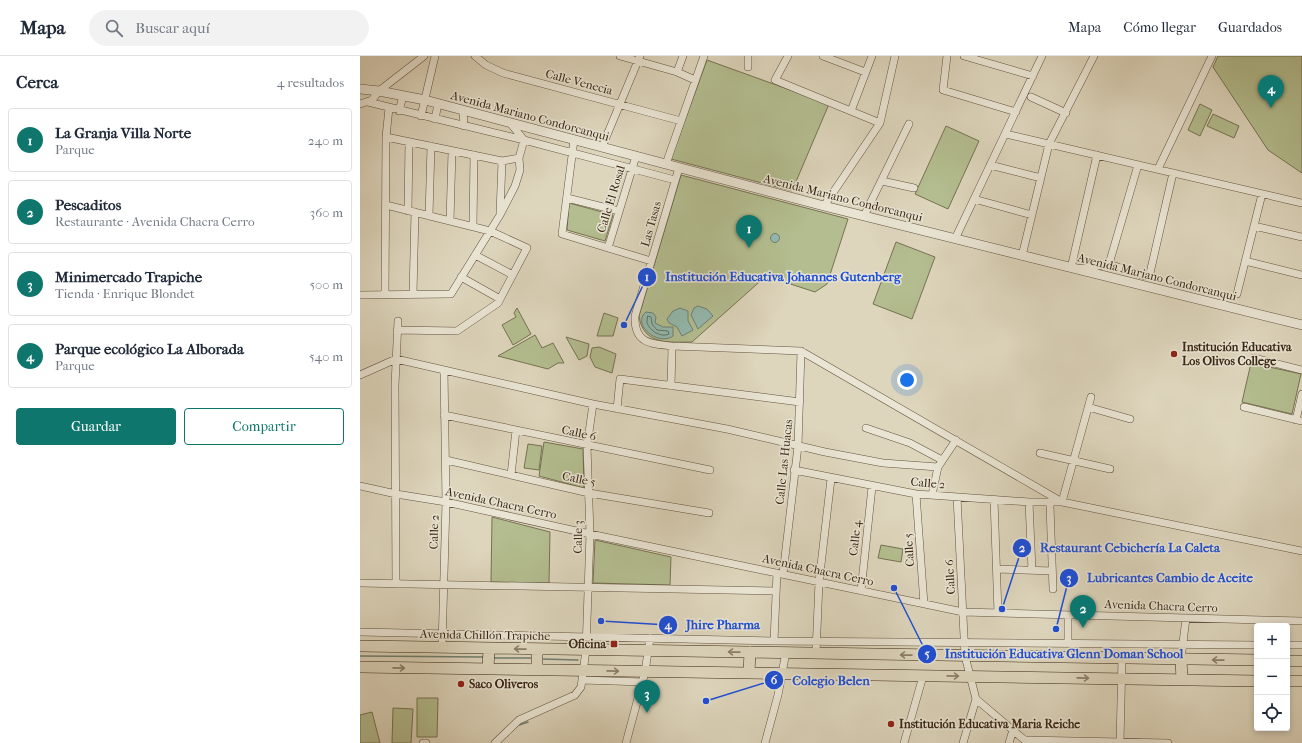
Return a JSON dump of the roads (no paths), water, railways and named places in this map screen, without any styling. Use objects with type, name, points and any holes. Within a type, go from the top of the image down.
[{"type":"main road","name":"Avenida Chillón Trapiche","points":[[360,646],[1254,660]]},
{"type":"main road","points":[[488,669],[489,648]]},
{"type":"main road","points":[[537,649],[537,670]]},
{"type":"main road","points":[[749,673],[750,652]]},
{"type":"main road","points":[[1182,659],[1182,680]]},
{"type":"main road","points":[[1290,661],[1302,661]]},
{"type":"main road","points":[[360,667],[537,670],[583,676],[644,677],[749,673],[1254,681]]},
{"type":"main road","points":[[1290,681],[1302,682]]},
{"type":"street","points":[[360,104],[368,102],[379,91],[424,56]]},
{"type":"street","points":[[422,116],[424,100],[435,56]]},
{"type":"street","points":[[620,56],[639,58],[695,80]]},
{"type":"street","points":[[677,72],[683,56]]},
{"type":"street","points":[[666,164],[703,56]]},
{"type":"street","points":[[748,56],[748,67]]},
{"type":"street","points":[[788,56],[775,80],[880,123]]},
{"type":"street","points":[[822,56],[865,72]]},
{"type":"street","points":[[851,111],[872,56]]},
{"type":"street","points":[[824,206],[880,123],[895,56]]},
{"type":"street","points":[[947,56],[943,90],[1016,112]]},
{"type":"street","points":[[964,56],[1033,76]]},
{"type":"street","points":[[955,239],[1042,56]]},
{"type":"street","points":[[1022,256],[1049,144],[1094,56]]},
{"type":"street","points":[[1158,169],[1212,56]]},
{"type":"street","name":"Calle Venecia","points":[[478,57],[503,73],[681,121]]},
{"type":"street","points":[[602,147],[639,58]]},
{"type":"street","name":"Avenida Mariano Condorcanqui","points":[[360,89],[379,91],[424,100],[824,206],[1302,325]]},
{"type":"street","points":[[399,111],[402,96]]},
{"type":"street","points":[[1030,97],[1066,113]]},
{"type":"street","name":"Avenida Mariano Condorcanqui","points":[[368,102],[399,111],[572,152],[675,180]]},
{"type":"street","points":[[435,119],[438,104]]},
{"type":"street","points":[[385,294],[386,137],[389,108]]},
{"type":"street","points":[[463,110],[464,126]]},
{"type":"street","points":[[485,131],[486,116]]},
{"type":"street","points":[[360,295],[450,294],[500,215],[515,186],[520,170],[519,158],[524,140],[510,123]]},
{"type":"street","points":[[864,216],[909,124]]},
{"type":"street","points":[[532,142],[535,130]]},
{"type":"street","points":[[1006,134],[1302,203]]},
{"type":"street","points":[[386,137],[502,161],[519,158]]},
{"type":"street","points":[[574,140],[562,234],[651,261]]},
{"type":"street","points":[[409,142],[413,294]]},
{"type":"street","points":[[429,216],[431,146]]},
{"type":"street","points":[[450,221],[452,151]]},
{"type":"street","points":[[473,226],[474,155]]},
{"type":"street","points":[[1097,155],[1074,268],[1109,264],[1145,276],[1150,273],[1173,173]]},
{"type":"street","name":"Calle El Rosal","points":[[608,248],[636,156]]},
{"type":"street","points":[[500,215],[502,161]]},
{"type":"street","points":[[1109,264],[1138,165]]},
{"type":"street","points":[[990,166],[1041,178]]},
{"type":"street","name":"Las Tasas","points":[[672,346],[653,344],[643,340],[637,333],[635,316],[679,168]]},
{"type":"street","points":[[882,180],[914,188]]},
{"type":"street","points":[[1237,294],[1262,194]]},
{"type":"street","points":[[567,198],[619,211]]},
{"type":"street","points":[[974,199],[1032,215]]},
{"type":"street","points":[[386,205],[490,231],[527,248],[498,303],[456,331],[397,330]]},
{"type":"street","points":[[1254,226],[1302,237]]},
{"type":"street","points":[[475,255],[513,275]]},
{"type":"street","points":[[1246,261],[1302,274]]},
{"type":"street","points":[[461,278],[500,299]]},
{"type":"street","points":[[396,584],[396,359],[398,321]]},
{"type":"street","points":[[671,386],[672,346],[801,351],[1062,502],[1302,551]]},
{"type":"street","name":"Calle Las Huacas","points":[[774,641],[776,591],[780,574],[798,446],[801,351]]},
{"type":"street","points":[[1254,358],[1302,370]]},
{"type":"street","points":[[360,375],[396,359],[593,404],[727,429],[798,446],[883,463],[938,467]]},
{"type":"street","name":"Calle 2","points":[[442,647],[441,634],[446,502],[444,370]]},
{"type":"street","points":[[617,408],[620,379],[800,402]]},
{"type":"street","points":[[1244,407],[1299,420],[1302,394]]},
{"type":"street","points":[[1062,502],[1091,397]]},
{"type":"street","name":"Calle 3","points":[[583,676],[586,650],[590,534],[587,446],[593,404]]},
{"type":"street","points":[[1088,407],[1130,419]]},
{"type":"street","name":"Calle 6","points":[[444,415],[587,446],[710,470]]},
{"type":"street","points":[[866,428],[910,443],[942,460]]},
{"type":"street","points":[[512,475],[516,430]]},
{"type":"street","points":[[932,495],[938,467],[956,440]]},
{"type":"street","points":[[1040,453],[1110,469]]},
{"type":"street","name":"Calle 5","points":[[446,460],[589,493],[709,513]]},
{"type":"street","name":"Calle 2","points":[[794,470],[831,479],[916,494],[1029,502],[1062,502]]},
{"type":"street","points":[[816,653],[819,582],[831,479]]},
{"type":"street","name":"Avenida Chacra Cerro","points":[[360,486],[396,494],[446,502],[590,534],[964,612],[1302,621]]},
{"type":"street","name":"Calle 4","points":[[861,591],[872,487]]},
{"type":"street","name":"Calle 5","points":[[916,494],[924,604]]},
{"type":"street","name":"Calle 6","points":[[957,497],[964,612],[965,656],[976,699]]},
{"type":"street","points":[[994,499],[998,613]]},
{"type":"street","points":[[1029,502],[1032,570]]},
{"type":"street","points":[[1050,506],[1053,589]]},
{"type":"street","points":[[997,569],[1052,571]]},
{"type":"street","points":[[360,583],[776,591]]},
{"type":"street","points":[[1068,615],[1068,643]]},
{"type":"street","points":[[1182,659],[1186,618]]},
{"type":"street","points":[[360,632],[774,641],[1254,644]]},
{"type":"street","points":[[626,743],[644,677],[650,638]]},
{"type":"street","points":[[1290,645],[1302,645]]},
{"type":"street","points":[[765,743],[786,652]]},
{"type":"street","points":[[1120,743],[1122,658]]},
{"type":"street","points":[[496,743],[520,720],[575,695],[581,687],[583,676]]},
{"type":"street","points":[[904,743],[922,676]]},
{"type":"street","points":[[963,743],[976,699],[1027,742],[1168,743]]},
{"type":"street","points":[[1009,743],[1013,730]]},
{"type":"water","points":[[773,234],[777,234],[779,238],[777,242],[773,242],[771,240],[771,236]]},
{"type":"water","points":[[698,306],[707,309],[713,316],[698,329],[691,315],[694,308]]},
{"type":"water","points":[[680,308],[688,311],[688,321],[693,330],[682,336],[677,327],[669,323],[667,319],[673,311]]},
{"type":"water","points":[[646,312],[653,313],[656,317],[655,323],[663,327],[673,327],[673,336],[667,339],[660,339],[648,333],[642,322],[642,317]]},
{"type":"waterway","points":[[360,656],[484,657]]},
{"type":"waterway","points":[[494,658],[532,658]]},
{"type":"waterway","points":[[542,659],[578,660]]},
{"type":"waterway","points":[[516,726],[528,722]]},
{"type":"place","name":"Parque ecológico La Alborada","points":[[1271,108]]},
{"type":"place","name":"La Granja Villa Norte","points":[[749,248]]},
{"type":"place","name":"Institución Educativa Johannes Gutenberg","points":[[624,325]]},
{"type":"place","name":"Institución Educativa Los Olivos College","points":[[1174,354]]},
{"type":"place","name":"Institución Educativa Glenn Doman School","points":[[894,588]]},
{"type":"place","name":"Restaurant Cebichería La Caleta","points":[[1002,609]]},
{"type":"place","name":"Jhire Pharma","points":[[601,621]]},
{"type":"place","name":"Pescaditos","points":[[1083,628]]},
{"type":"place","name":"Lubricantes Cambio de Aceite","points":[[1056,629]]},
{"type":"place","name":"Oficina","points":[[614,644]]},
{"type":"place","name":"Saco Oliveros","points":[[461,684]]},
{"type":"place","name":"Colegio Belen","points":[[706,701]]},
{"type":"place","name":"Minimercado Trapiche","points":[[647,713]]},
{"type":"place","name":"Institución Educativa Maria Reiche","points":[[891,724]]}]
